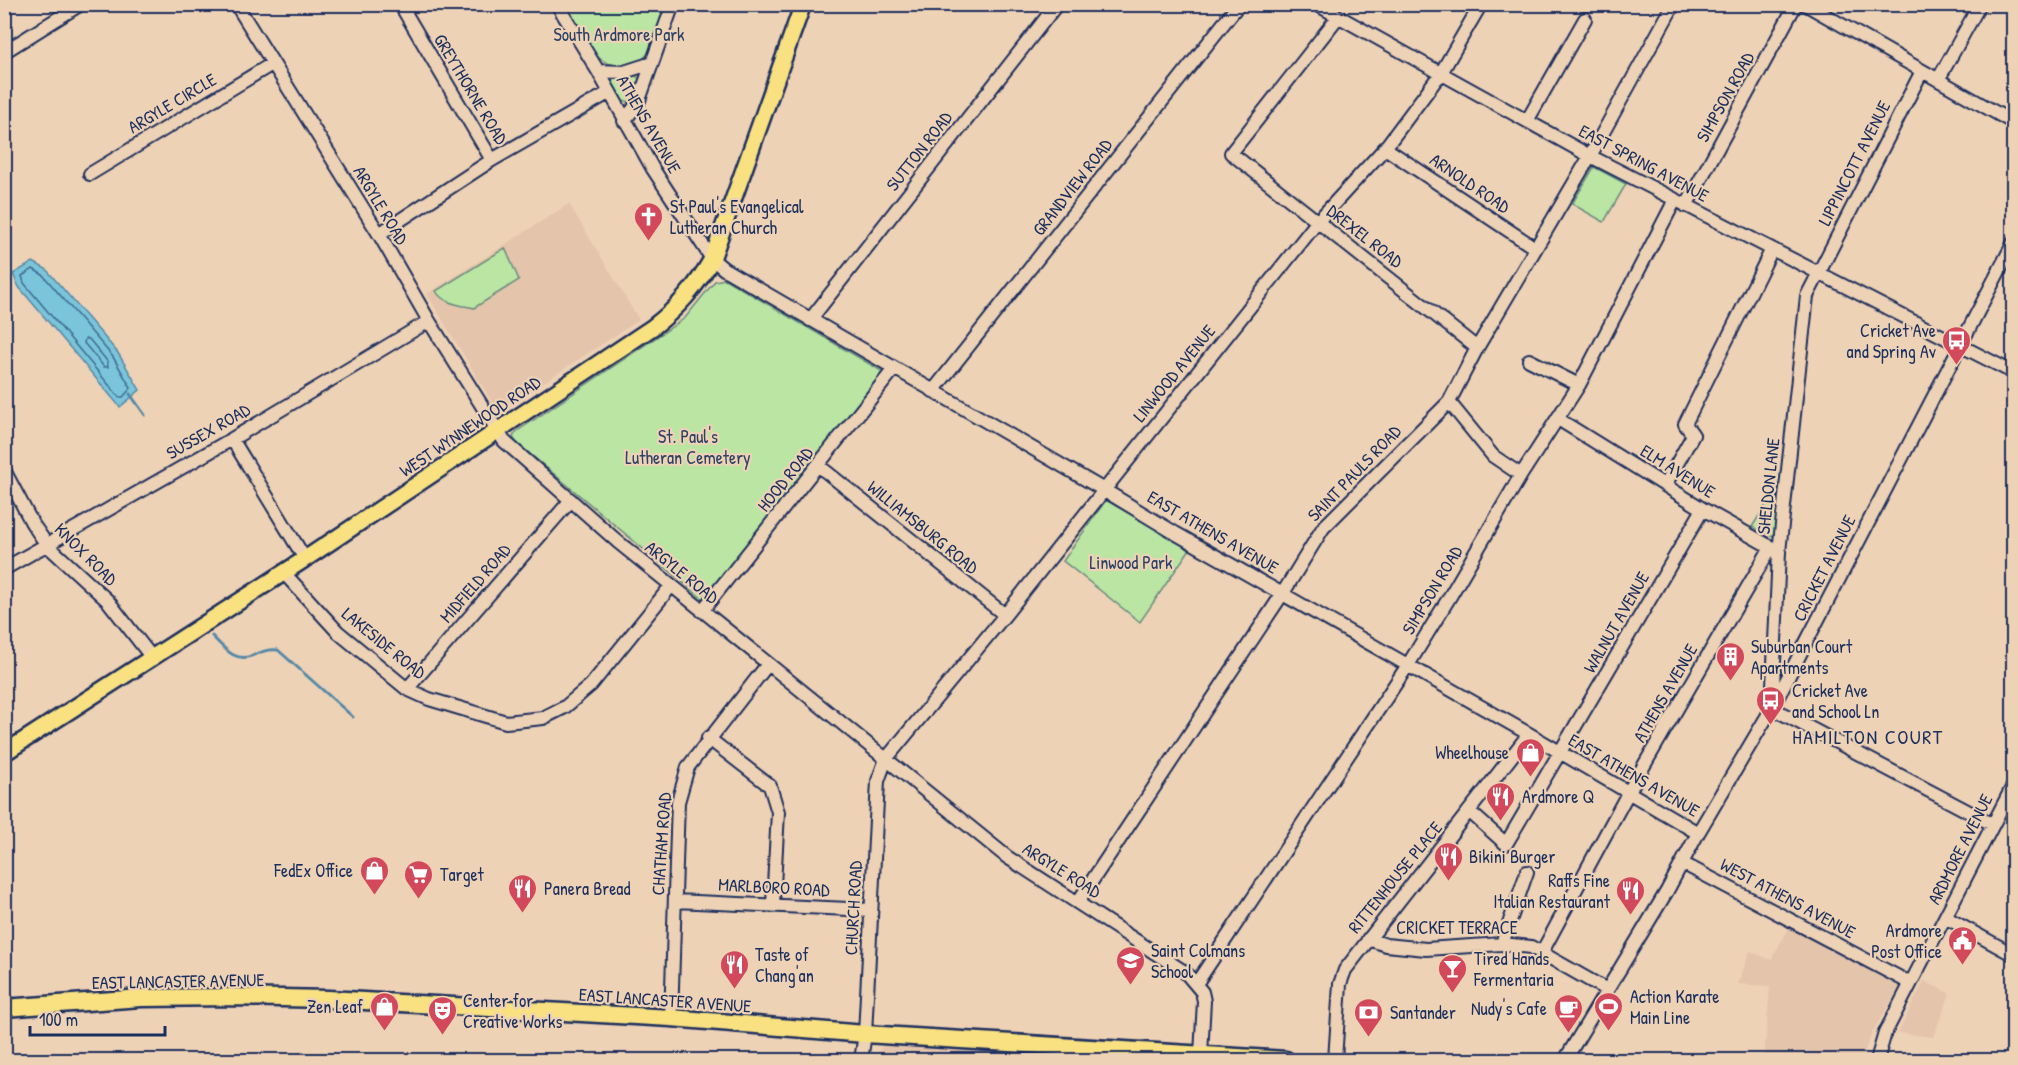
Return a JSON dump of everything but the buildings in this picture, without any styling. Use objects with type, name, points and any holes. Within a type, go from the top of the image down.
[{"type":"highway","name":"EAST LANCASTER AVENUE","points":[[4,1008],[141,998],[328,999],[671,1018],[865,1034],[1286,1060]]},
{"type":"main road","name":"WEST WYNNEWOOD ROAD","points":[[4,753],[284,573],[653,327],[673,311],[697,285],[712,260],[803,4]]},
{"type":"street","points":[[4,52],[81,4]]},
{"type":"street","name":"ARGYLE ROAD","points":[[236,4],[504,441],[702,612],[1007,857],[1186,974],[1196,984]]},
{"type":"street","name":"GREYTHORNE ROAD","points":[[400,4],[492,160]]},
{"type":"street","name":"ATHENS AVENUE","points":[[557,4],[653,169],[712,260]]},
{"type":"street","points":[[624,121],[638,103],[673,4]]},
{"type":"street","name":"SUTTON ROAD","points":[[810,320],[1057,4]]},
{"type":"street","name":"GRANDVIEW ROAD","points":[[933,391],[1239,4]]},
{"type":"street","name":"EAST SPRING AVENUE","points":[[1316,4],[1336,11],[1590,156],[2013,373]]},
{"type":"street","name":"LINWOOD AVENUE","points":[[886,759],[1005,615],[1318,221],[1385,148],[1441,73],[1481,4]]},
{"type":"street","name":"SAINT PAULS ROAD","points":[[1078,902],[1283,593],[1323,528],[1449,402],[1674,4]]},
{"type":"street","name":"SIMPSON ROAD","points":[[1196,984],[1408,665],[1521,475],[1579,385],[1680,203],[1796,4]]},
{"type":"street","points":[[1805,4],[2013,123]]},
{"type":"street","points":[[1938,80],[1980,4]]},
{"type":"street","name":"DREXEL ROAD","points":[[1336,11],[1231,153],[1478,348]]},
{"type":"street","points":[[1527,121],[1585,19]]},
{"type":"street","points":[[598,71],[624,72],[652,63]]},
{"type":"street","name":"ARGYLE CIRCLE","points":[[90,174],[272,64]]},
{"type":"street","name":"LIPPINCOTT AVENUE","points":[[1818,271],[1922,71]]},
{"type":"street","points":[[379,234],[492,160],[610,92]]},
{"type":"street","name":"ARNOLD ROAD","points":[[1385,148],[1535,248]]},
{"type":"street","name":"CRICKET AVENUE","points":[[1565,1060],[1667,891],[1698,833],[1772,708],[2013,242]]},
{"type":"street","points":[[1665,485],[1693,435],[1685,424],[1772,249]]},
{"type":"street","name":"EAST ATHENS AVENUE","points":[[712,260],[810,320],[1175,533],[1698,833]]},
{"type":"street","name":"SHELDON LANE","points":[[1772,708],[1775,550],[1807,296],[1818,271]]},
{"type":"street","name":"SUSSEX ROAD","points":[[4,569],[232,439],[429,321]]},
{"type":"street","points":[[1530,360],[1579,385]]},
{"type":"street","name":"HOOD ROAD","points":[[702,612],[894,369]]},
{"type":"street","points":[[1449,402],[1493,456],[1521,475]]},
{"type":"street","name":"ELM AVENUE","points":[[1558,419],[1703,509],[1775,550]]},
{"type":"street","points":[[232,439],[305,559]]},
{"type":"street","name":"WILLIAMSBURG ROAD","points":[[819,466],[1005,615]]},
{"type":"street","name":"KNOX ROAD","points":[[4,470],[32,523],[47,545],[108,601],[153,659]]},
{"type":"street","name":"MIDFIELD ROAD","points":[[407,689],[571,500]]},
{"type":"street","name":"WALNUT AVENUE","points":[[1470,812],[1506,844],[1703,509]]},
{"type":"street","name":"ATHENS AVENUE","points":[[1542,952],[1628,793],[1775,550]]},
{"type":"street","name":"LAKESIDE ROAD","points":[[284,573],[338,632],[407,689],[429,699],[506,722],[543,718],[565,707],[591,685],[671,586]]},
{"type":"street","name":"CHATHAM ROAD","points":[[671,1018],[678,802],[688,767],[708,738],[768,664]]},
{"type":"street","points":[[1772,708],[1992,824]]},
{"type":"street","name":"RITTENHOUSE PLACE","points":[[1335,1060],[1342,977],[1368,939],[1529,734]]},
{"type":"street","points":[[708,738],[770,786],[778,812],[773,904]]},
{"type":"street","name":"CHURCH ROAD","points":[[861,1060],[865,1034],[878,781],[886,759]]},
{"type":"street","name":"ARDMORE AVENUE","points":[[1877,1060],[1885,1033],[2013,784]]},
{"type":"street","name":"WEST ATHENS AVENUE","points":[[1682,863],[1910,983]]},
{"type":"street","points":[[1502,944],[1527,872]]},
{"type":"street","name":"MARLBORO ROAD","points":[[675,901],[871,910]]},
{"type":"street","points":[[1945,917],[2013,955]]},
{"type":"street","name":"CRICKET TERRACE","points":[[1368,939],[1386,945],[1426,949],[1502,944],[1531,946],[1607,990]]},
{"type":"street","points":[[1196,984],[1202,992],[1204,1001],[1201,1054]]},
{"type":"shaded area","points":[[569,204],[639,320],[498,412],[427,294]]},
{"type":"shaded area","points":[[1789,928],[1902,984],[1873,1031],[1865,1050],[1864,1060],[1764,1060],[1770,986],[1738,984],[1750,951],[1771,960]]},
{"type":"shaded area","points":[[1924,981],[1950,994],[1933,1037],[1898,1033]]},
{"type":"shaded area","points":[[884,1045],[1055,1053],[1116,1057],[1116,1060],[874,1060]]},
{"type":"green space","name":"South Ardmore Park","points":[[563,5],[668,5],[650,52],[633,64],[617,66],[606,63],[588,47]]},
{"type":"green space","points":[[615,75],[634,75],[640,79],[635,98],[620,102],[611,84]]},
{"type":"green space","points":[[1594,167],[1626,184],[1604,222],[1572,204]]},
{"type":"green space","points":[[505,248],[519,280],[474,308],[443,299],[436,291]]},
{"type":"green space","name":"St. Paul's Lutheran Cemetery","points":[[725,279],[885,373],[704,600],[516,442],[513,437],[516,432],[685,318],[715,281]]},
{"type":"green space","points":[[1779,484],[1775,537],[1752,527]]},
{"type":"green space","name":"Linwood Park","points":[[1106,500],[1190,549],[1140,622],[1063,561]]},
{"type":"water","points":[[33,262],[46,269],[118,353],[140,390],[120,407],[19,287],[13,274]]},
{"type":"waterway","points":[[130,394],[145,415]]},
{"type":"waterway","points":[[212,636],[231,653],[242,658],[278,650],[353,717]]},
{"type":"place","name":"St Paul's Evangelical Lutheran Church","points":[[649,242]]},
{"type":"place","name":"Cricket Ave and Spring Av","points":[[1957,366]]},
{"type":"place","name":"Suburban Court Apartments","points":[[1730,682]]},
{"type":"place","name":"Cricket Ave and School Ln","points":[[1771,726]]},
{"type":"place","name":"Wheelhouse","points":[[1530,778]]},
{"type":"place","name":"Ardmore Q","points":[[1501,822]]},
{"type":"place","name":"Bikini Burger","points":[[1448,882]]},
{"type":"place","name":"FedEx Office","points":[[374,896]]},
{"type":"place","name":"Target","points":[[419,900]]},
{"type":"place","name":"Panera Bread","points":[[523,914]]},
{"type":"place","name":"Raffs Fine Italian Restaurant","points":[[1631,916]]},
{"type":"place","name":"Ardmore Post Office","points":[[1963,966]]},
{"type":"place","name":"Saint Colmans School","points":[[1130,986]]},
{"type":"place","name":"Taste of Chang'an","points":[[734,990]]},
{"type":"place","name":"Tired Hands Fermentaria","points":[[1453,994]]},
{"type":"place","name":"Zen Leaf","points":[[384,1032]]},
{"type":"place","name":"Action Karate Main Line","points":[[1609,1032]]},
{"type":"place","name":"Nudy's Cafe","points":[[1568,1034]]},
{"type":"place","name":"Center for Creative Works","points":[[442,1036]]},
{"type":"place","name":"Santander","points":[[1369,1038]]},
{"type":"district","name":"HAMILTON COURT","points":[[1868,736]]}]
